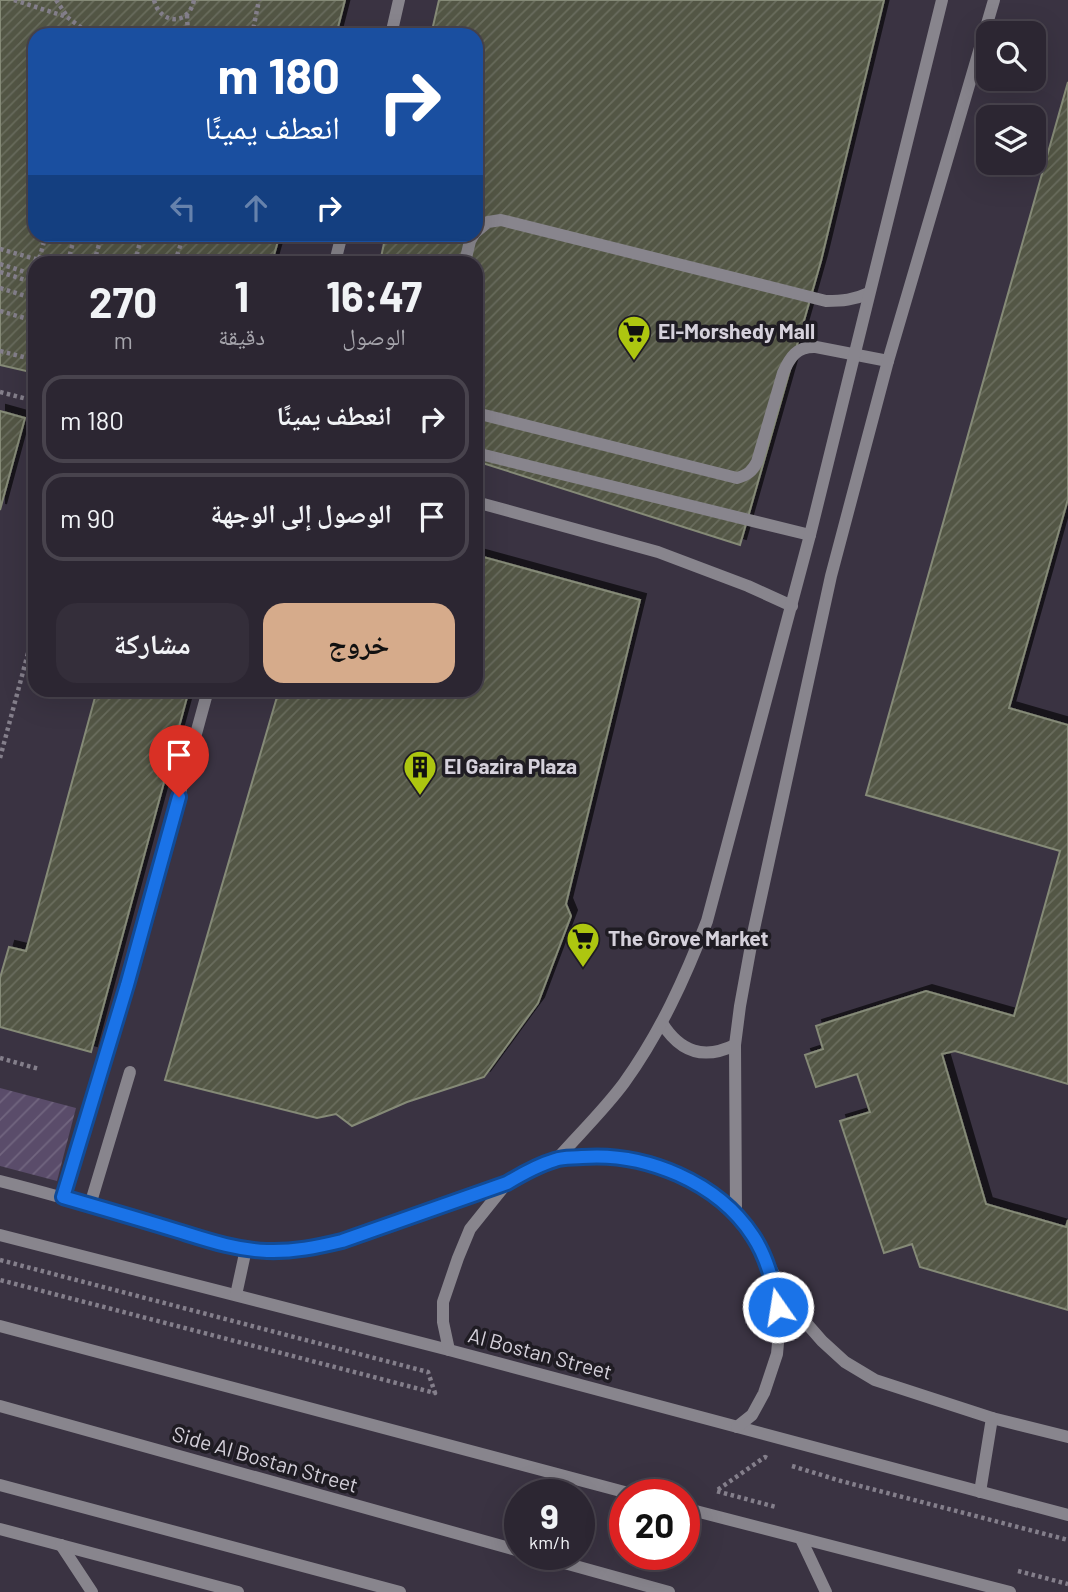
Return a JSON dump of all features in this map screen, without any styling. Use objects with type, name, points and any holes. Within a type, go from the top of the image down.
[{"type":"street","points":[[393,28],[399,0]]},
{"type":"street","points":[[557,1159],[622,1085],[662,1023],[690,965],[707,921],[792,606],[942,0]]},
{"type":"street","points":[[736,1214],[735,1045],[754,929],[831,576],[888,361],[994,0]]},
{"type":"street","points":[[483,226],[488,222],[500,220],[826,300],[855,299],[869,293]]},
{"type":"street","points":[[483,415],[737,478],[753,470],[783,373],[795,353],[805,346],[888,361]]},
{"type":"street","points":[[483,455],[810,535]]},
{"type":"street","points":[[483,504],[658,551],[792,606]]},
{"type":"street","points":[[63,1197],[127,985],[206,697]]},
{"type":"street","points":[[662,1023],[675,1040],[694,1051],[723,1051],[735,1045]]},
{"type":"street","points":[[90,1205],[130,1073]]},
{"type":"street","points":[[0,1181],[246,1250],[293,1251],[342,1241],[507,1183],[527,1171],[557,1159],[596,1156],[634,1160],[671,1171],[706,1190],[736,1214],[754,1237],[767,1264],[801,1317],[845,1362],[875,1380],[992,1418],[1068,1437]]},
{"type":"street","points":[[449,1350],[443,1322],[443,1302],[458,1258],[470,1229],[507,1183]]},
{"type":"street","name":"Al Bostan Street","points":[[0,1235],[449,1350],[1068,1515]]},
{"type":"street","points":[[236,1295],[246,1250]]},
{"type":"street","points":[[737,1427],[752,1415],[764,1393],[777,1354],[780,1321],[767,1264]]},
{"type":"street","points":[[0,1326],[609,1488]]},
{"type":"street","name":"Side Al Bostan Street","points":[[0,1406],[504,1547]]},
{"type":"street","points":[[980,1492],[992,1418]]},
{"type":"street","points":[[0,1485],[400,1592]]},
{"type":"street","points":[[700,1512],[1010,1592]]},
{"type":"street","points":[[0,1529],[238,1592]]},
{"type":"street","points":[[801,1539],[826,1592]]},
{"type":"street","points":[[61,1545],[92,1592]]},
{"type":"street","points":[[590,1570],[669,1592]]},
{"type":"path","points":[[14,0],[67,17],[82,28]]},
{"type":"path","points":[[56,0],[67,17]]},
{"type":"path","points":[[154,0],[156,8],[170,19],[187,15],[194,0]]},
{"type":"path","points":[[253,28],[259,0]]},
{"type":"path","points":[[187,15],[188,28]]},
{"type":"path","points":[[0,248],[28,257]]},
{"type":"path","points":[[0,264],[28,273]]},
{"type":"path","points":[[0,272],[28,281]]},
{"type":"path","points":[[0,288],[28,297]]},
{"type":"path","points":[[0,312],[28,319]]},
{"type":"path","points":[[0,351],[28,358]]},
{"type":"path","points":[[0,392],[28,399]]},
{"type":"path","points":[[0,758],[28,653]]},
{"type":"path","points":[[0,1058],[39,1069]]},
{"type":"path","points":[[0,1260],[428,1372],[435,1393],[0,1280]]},
{"type":"path","points":[[773,1460],[765,1457],[716,1491],[780,1508]]},
{"type":"path","points":[[780,1462],[841,1481],[1068,1540]]},
{"type":"path","points":[[1014,1570],[1068,1584]]},
{"type":"shaded area","points":[[0,1088],[76,1108],[57,1181],[0,1166]]},
{"type":"building","points":[[0,0],[345,0],[338,28],[28,28],[28,242],[278,242],[274,256],[28,256],[28,371],[0,365]]},
{"type":"building","name":"El-Morshedy Mall","points":[[439,0],[884,0],[821,261],[740,545],[483,463],[483,256],[381,256],[384,242],[483,242],[483,28],[433,28]]},
{"type":"building","points":[[1068,82],[1068,499],[1009,708],[1068,725],[1068,1084],[955,1051],[942,1054],[986,1204],[1066,1227],[1068,1220],[1068,1310],[920,1267],[912,1244],[884,1253],[840,1121],[870,1112],[857,1074],[816,1087],[805,1055],[823,1049],[816,1026],[926,991],[1014,1016],[1060,851],[866,795],[1042,175],[1046,175],[1046,160]]},
{"type":"building","points":[[0,411],[25,418],[0,510]]},
{"type":"building","name":"El Gazira Plaza","points":[[483,557],[640,600],[566,904],[571,916],[538,1003],[484,1077],[407,1102],[352,1126],[336,1114],[317,1118],[165,1080],[277,697],[483,697]]},
{"type":"building","points":[[95,697],[187,697],[91,1052],[0,1027],[0,978],[9,947],[26,951]]},
{"type":"place","name":"El-Morshedy Mall","points":[[634,362]]},
{"type":"place","name":"El Gazira Plaza","points":[[420,797]]},
{"type":"place","name":"The Grove Market","points":[[583,969]]},
{"type":"route","points":[[179,797],[127,985],[63,1197],[246,1250],[293,1251],[342,1241],[507,1183],[527,1171],[557,1159],[596,1156],[634,1160],[671,1171],[706,1190],[736,1214],[754,1237],[767,1264],[778,1307]]}]
